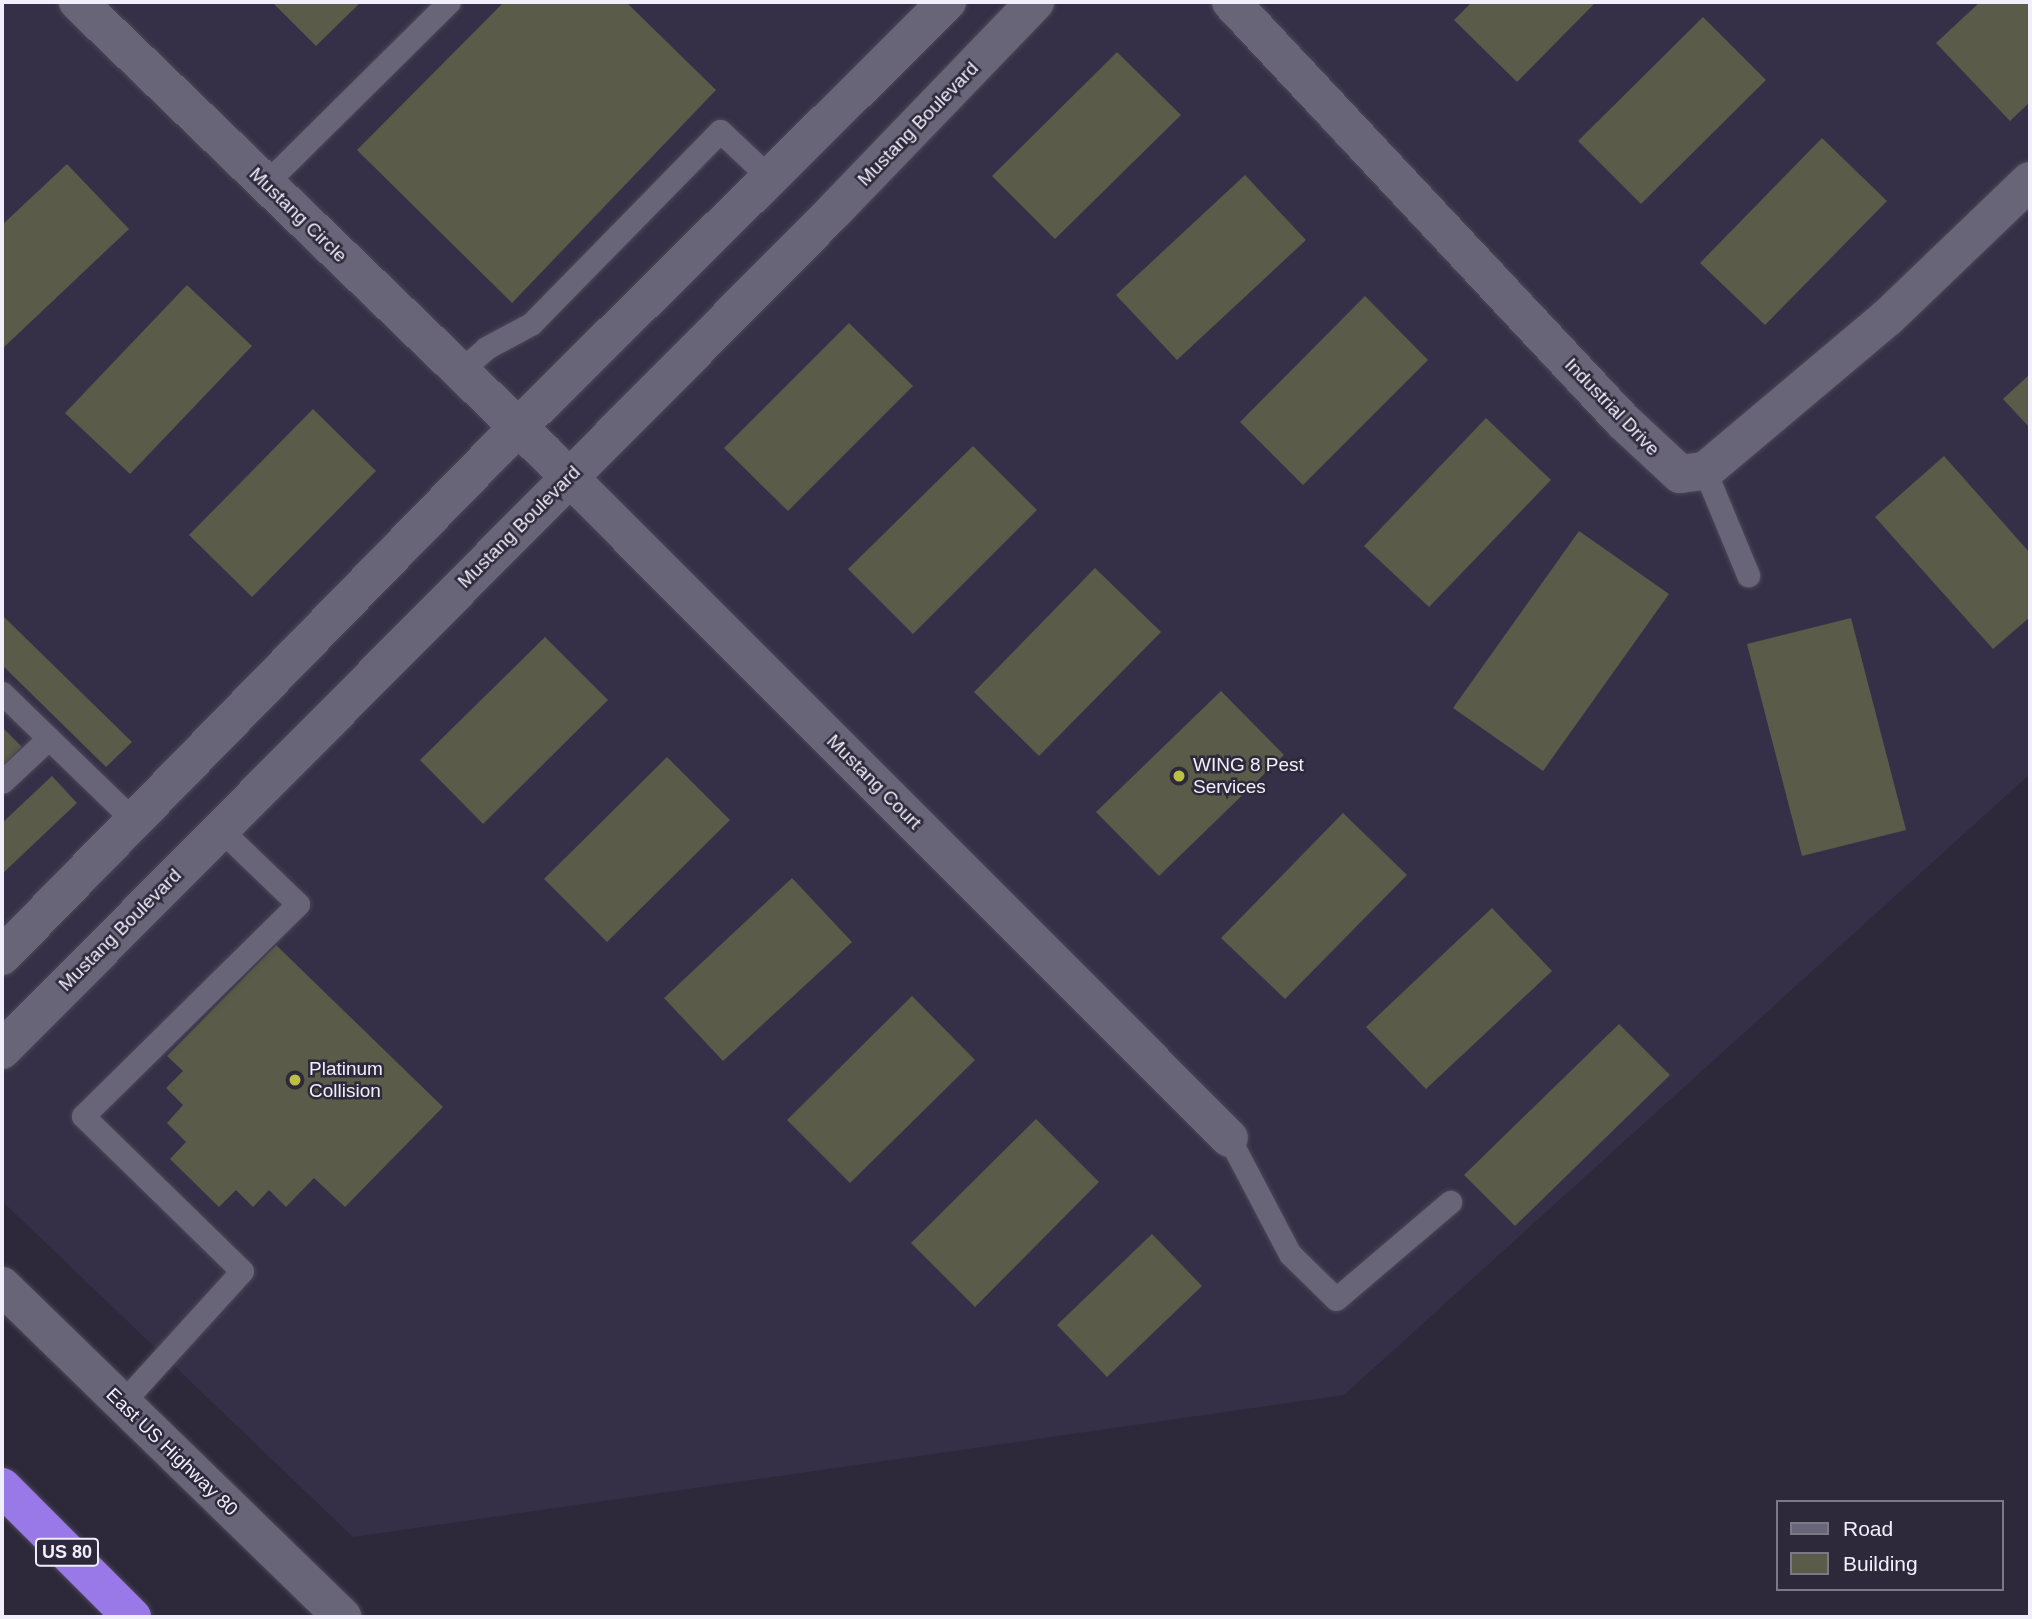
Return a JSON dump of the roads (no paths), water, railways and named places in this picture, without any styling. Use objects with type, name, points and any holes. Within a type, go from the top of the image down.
[{"type":"highway","name":"US 80","points":[[2,1487],[132,1617]]},
{"type":"street","name":"Mustang Circle","points":[[78,2],[518,428]]},
{"type":"street","points":[[2,956],[518,428],[947,2]]},
{"type":"street","name":"Mustang Boulevard","points":[[2,1050],[1035,2]]},
{"type":"street","name":"Industrial Drive","points":[[1231,2],[1623,421],[1680,474],[1705,471]]},
{"type":"street","points":[[1705,471],[1887,318],[2030,181]]},
{"type":"street","name":"Mustang Court","points":[[518,428],[1229,1138]]},
{"type":"street","name":"East US Highway 80","points":[[2,1286],[342,1617]]},
{"type":"lane","points":[[266,183],[449,2]]},
{"type":"lane","points":[[460,371],[486,348],[531,324],[720,131],[770,178]]},
{"type":"lane","points":[[1705,471],[1748,575]]},
{"type":"lane","points":[[2,693],[134,821]]},
{"type":"lane","points":[[2,782],[49,738]]},
{"type":"lane","points":[[122,1403],[242,1271],[82,1116],[298,904],[220,829]]},
{"type":"lane","points":[[1229,1138],[1290,1254],[1336,1299],[1450,1202]]},
{"type":"place","name":"WING 8 Pest Services","points":[[1179,776]]},
{"type":"place","name":"Platinum Collision","points":[[295,1080]]}]
